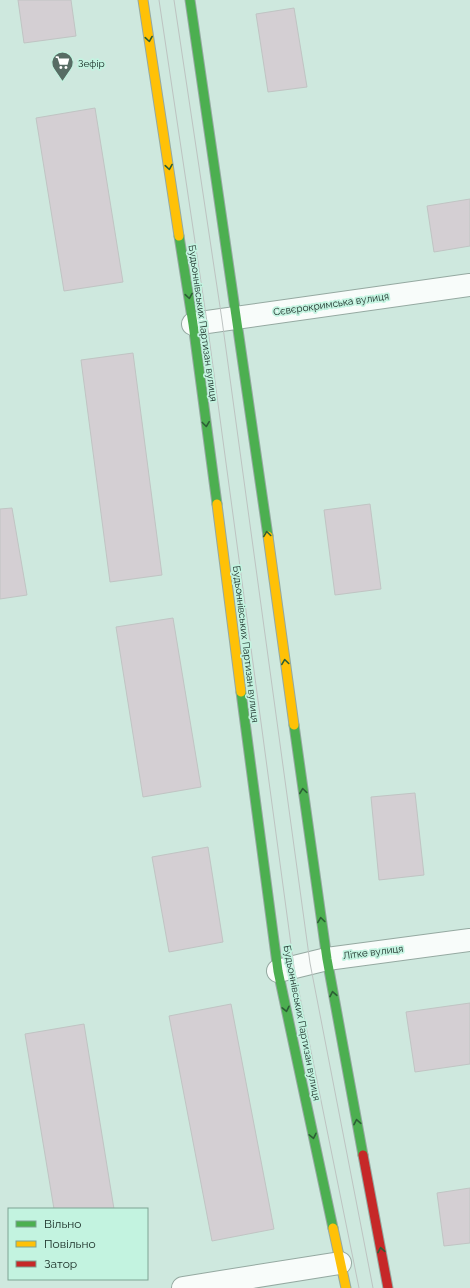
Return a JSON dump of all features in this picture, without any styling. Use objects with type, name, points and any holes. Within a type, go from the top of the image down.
[{"type":"main road","name":"Будьоннівських Партизан вулиця","points":[[143,0],[193,324],[278,971],[346,1288]]},
{"type":"main road","points":[[190,0],[237,318],[327,958],[388,1288]]},
{"type":"street","name":"Сєвєрокримська вулиця","points":[[193,324],[470,285]]},
{"type":"street","name":"Літке вулиця","points":[[278,971],[327,958],[470,940]]},
{"type":"street","points":[[184,1288],[340,1263]]},
{"type":"building","points":[[18,0],[71,0],[76,36],[24,43]]},
{"type":"building","points":[[294,8],[307,87],[268,92],[256,14]]},
{"type":"building","points":[[95,108],[123,282],[64,291],[36,118]]},
{"type":"building","points":[[470,199],[470,246],[434,252],[427,206]]},
{"type":"building","points":[[133,353],[162,575],[110,582],[81,360]]},
{"type":"building","points":[[370,504],[381,589],[335,595],[324,510]]},
{"type":"building","points":[[12,508],[27,595],[0,599],[0,509]]},
{"type":"building","points":[[173,618],[201,787],[143,797],[116,627]]},
{"type":"building","points":[[415,793],[424,875],[379,880],[371,797]]},
{"type":"building","points":[[208,847],[223,942],[169,952],[152,857]]},
{"type":"building","points":[[470,1003],[470,1064],[415,1072],[406,1012]]},
{"type":"building","points":[[231,1004],[274,1229],[212,1241],[169,1016]]},
{"type":"building","points":[[84,1024],[114,1208],[54,1208],[25,1034]]},
{"type":"building","points":[[470,1188],[470,1243],[444,1246],[437,1193]]},
{"type":"tram line","points":[[159,0],[207,322],[294,967],[359,1288]]},
{"type":"tram line","points":[[174,0],[222,320],[310,963],[373,1288]]},
{"type":"traffic: fast","points":[[190,0],[268,536]]},
{"type":"traffic: fast","points":[[179,236],[193,324],[217,504]]},
{"type":"traffic: fast","points":[[241,692],[278,971],[333,1228]]},
{"type":"traffic: fast","points":[[294,725],[327,959],[363,1155]]},
{"type":"traffic: slow","points":[[143,0],[179,236]]},
{"type":"traffic: slow","points":[[217,504],[241,692]]},
{"type":"traffic: slow","points":[[268,536],[294,725]]},
{"type":"traffic: slow","points":[[333,1228],[346,1288]]},
{"type":"traffic: jam","points":[[363,1155],[388,1288]]},
{"type":"place","name":"Зефір","points":[[62,82]]}]
